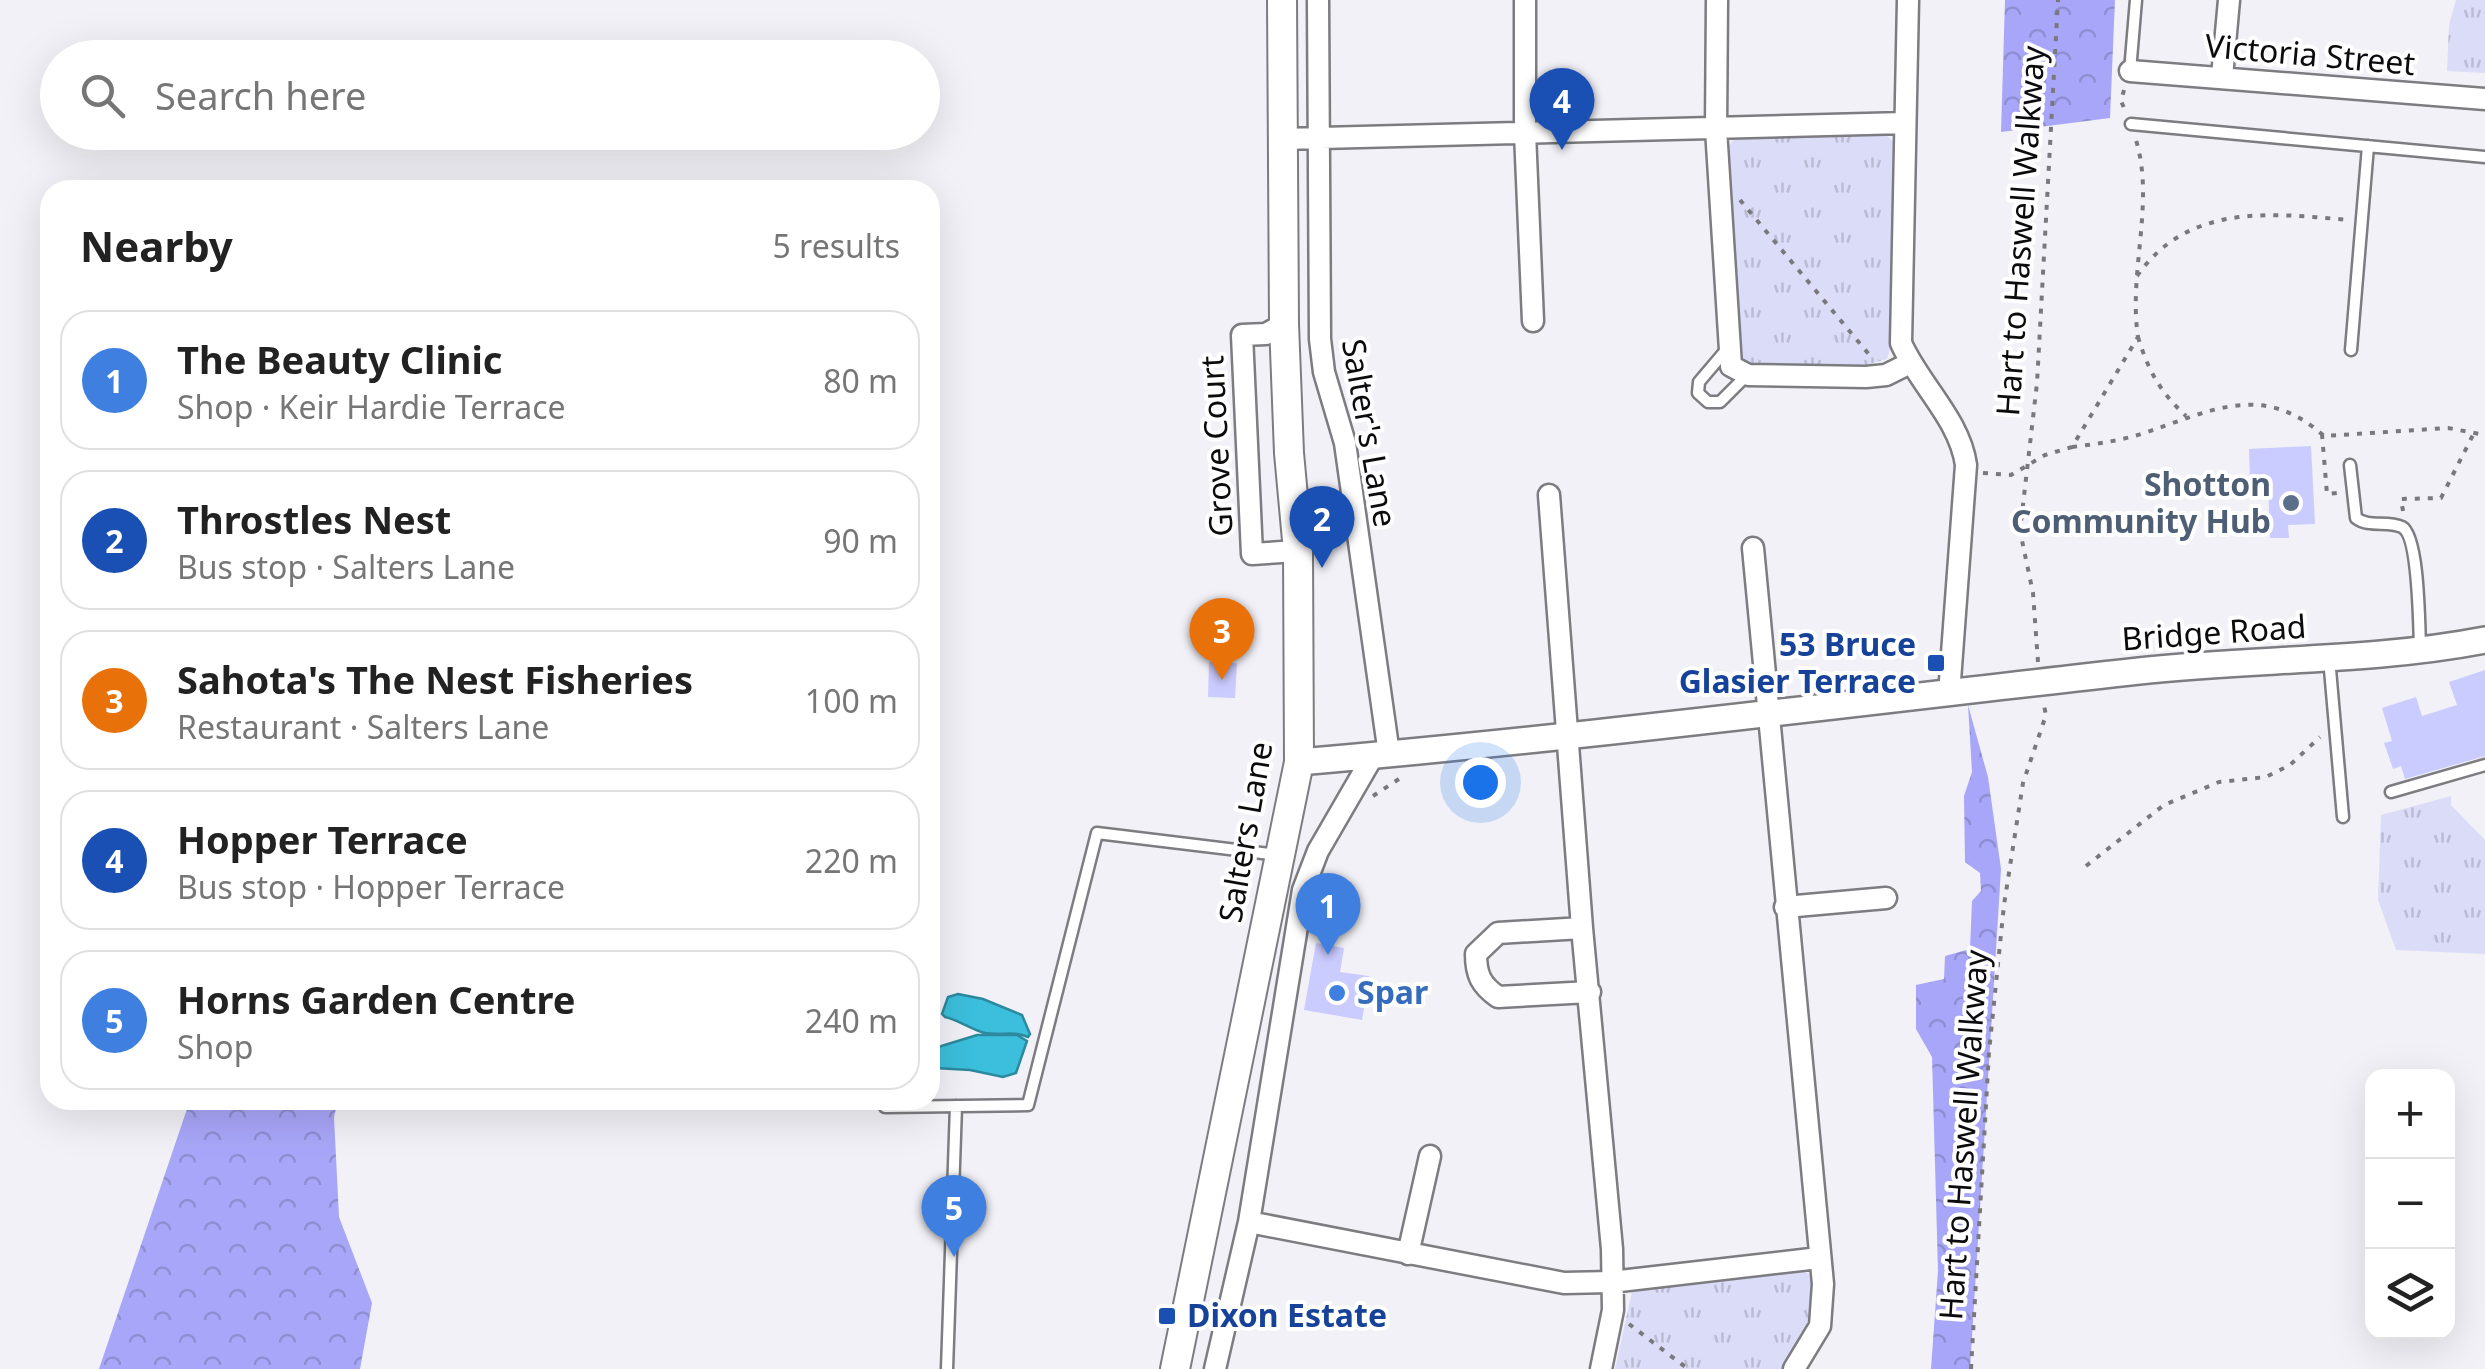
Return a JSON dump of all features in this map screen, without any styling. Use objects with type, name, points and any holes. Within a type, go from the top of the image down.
[{"type":"main road","name":"Salters Lane","points":[[1175,1369],[1299,762],[1298,551],[1284,324],[1282,0]]},
{"type":"street","name":"Salter's Lane","points":[[1318,0],[1320,340],[1324,372],[1345,444],[1381,755]]},
{"type":"street","points":[[1525,0],[1525,133],[1533,322]]},
{"type":"street","points":[[1717,0],[1716,129],[1731,366],[1748,375],[1886,374],[1910,363]]},
{"type":"street","points":[[1908,0],[1900,343],[1963,446],[1965,472],[1948,694]]},
{"type":"street","points":[[2222,78],[2229,0]]},
{"type":"street","name":"Victoria Street","points":[[2130,71],[2485,100]]},
{"type":"street","points":[[1282,139],[1906,122]]},
{"type":"street","name":"Grove Court","points":[[1284,324],[1266,334],[1242,334],[1252,554],[1298,551]]},
{"type":"street","points":[[1549,495],[1582,928],[1612,1250],[1612,1315],[1601,1369]]},
{"type":"street","points":[[1753,548],[1824,1284],[1820,1326],[1794,1369]]},
{"type":"street","name":"Bridge Road","points":[[1299,762],[1768,715],[2195,664],[2420,652],[2485,640]]},
{"type":"street","points":[[1215,1369],[1248,1222],[1303,890],[1318,851],[1354,790],[1381,755]]},
{"type":"street","points":[[1785,907],[1886,898]]},
{"type":"street","points":[[1582,928],[1498,934],[1476,954],[1476,968],[1479,980],[1498,997],[1590,992]]},
{"type":"street","points":[[1408,1254],[1430,1156]]},
{"type":"street","points":[[1248,1222],[1564,1282],[1611,1282],[1820,1258]]},
{"type":"lane","points":[[2130,71],[2136,0]]},
{"type":"lane","points":[[2131,124],[2485,157]]},
{"type":"lane","points":[[2351,350],[2368,146]]},
{"type":"lane","points":[[1728,349],[1699,382],[1698,393],[1708,402],[1720,402],[1748,375]]},
{"type":"lane","points":[[2350,465],[2353,513],[2359,522],[2398,526],[2408,532],[2414,548],[2420,652]]},
{"type":"lane","points":[[2330,658],[2342,817]]},
{"type":"lane","points":[[2391,792],[2485,764]]},
{"type":"lane","points":[[940,1106],[1028,1105],[1097,833],[1279,856]]},
{"type":"lane","points":[[948,1369],[956,1106]]},
{"type":"path","name":"Hart to Haswell Walkway","points":[[2027,466],[2036,383],[2058,0]]},
{"type":"path","points":[[2130,71],[2121,101],[2144,165],[2135,280],[2138,336],[2148,370],[2164,396],[2186,416]]},
{"type":"path","points":[[1718,174],[1886,374]]},
{"type":"path","points":[[2135,280],[2160,251],[2186,233],[2239,214],[2362,222]]},
{"type":"path","points":[[2072,447],[2138,336]]},
{"type":"path","points":[[1965,472],[2011,474],[2045,455],[2072,447],[2140,434],[2206,410],[2260,403],[2296,414],[2322,434],[2448,428],[2485,435]]},
{"type":"path","points":[[2398,526],[2404,510],[2401,499],[2441,498],[2474,433]]},
{"type":"path","points":[[2322,434],[2327,494],[2352,492]]},
{"type":"path","points":[[2086,866],[2164,805],[2220,782],[2246,776],[2266,777],[2290,765],[2335,724]]},
{"type":"path","points":[[1354,790],[1374,796],[1412,770],[1428,750]]},
{"type":"path","name":"Hart to Haswell Walkway","points":[[1971,1369],[1989,1052],[2004,905]]},
{"type":"path","points":[[1612,1315],[1688,1369]]},
{"type":"green space","points":[[2005,0],[2115,0],[2110,118],[2001,132]]},
{"type":"green space","points":[[2456,0],[2485,0],[2485,73],[2447,71],[2449,25]]},
{"type":"green space","points":[[1884,133],[1894,142],[1887,359],[1866,365],[1753,366],[1744,361],[1736,336],[1728,147],[1735,138]]},
{"type":"green space","points":[[1968,705],[1988,777],[2001,869],[1970,1369],[1931,1369],[1938,1271],[1932,1057],[1916,1029],[1916,985],[1944,979],[1945,956],[1970,949],[1972,901],[1981,891],[1980,873],[1965,862],[1964,796],[1972,772]]},
{"type":"green space","points":[[2451,796],[2451,805],[2485,840],[2485,954],[2396,950],[2378,900],[2381,815]]},
{"type":"green space","points":[[187,1110],[336,1110],[339,1217],[372,1303],[360,1369],[99,1369]]},
{"type":"green space","points":[[1796,1269],[1809,1274],[1812,1311],[1805,1336],[1785,1369],[1615,1369],[1633,1287]]},
{"type":"water","points":[[958,994],[983,999],[1022,1015],[1030,1034],[1028,1037],[985,1033],[945,1017],[942,1014],[948,997]]},
{"type":"water","points":[[977,1035],[1017,1035],[1027,1041],[1016,1073],[1003,1077],[940,1068],[940,1046]]},
{"type":"building","name":"Shotton Community Hub","points":[[2311,446],[2315,524],[2288,525],[2289,538],[2270,538],[2268,481],[2250,482],[2249,449]]},
{"type":"building","points":[[1209,662],[1237,663],[1235,698],[1208,697]]},
{"type":"building","points":[[2485,670],[2485,756],[2405,779],[2401,766],[2393,769],[2384,743],[2392,741],[2382,708],[2416,697],[2422,716],[2457,705],[2449,682]]},
{"type":"building","name":"Spar","points":[[1316,943],[1344,948],[1340,972],[1369,976],[1362,1020],[1304,1010]]},
{"type":"place","name":"Hopper Terrace","points":[[1562,150]]},
{"type":"place","name":"Shotton Community Hub","points":[[2291,503]]},
{"type":"place","name":"Throstles Nest","points":[[1322,568]]},
{"type":"place","name":"53 Bruce Glasier Terrace","points":[[1936,663]]},
{"type":"place","name":"Sahota's The Nest Fisheries","points":[[1222,680]]},
{"type":"place","name":"The Beauty Clinic","points":[[1328,955]]},
{"type":"place","name":"Spar","points":[[1337,993]]},
{"type":"place","name":"Horns Garden Centre","points":[[954,1257]]},
{"type":"place","name":"Dixon Estate","points":[[1167,1316]]}]
